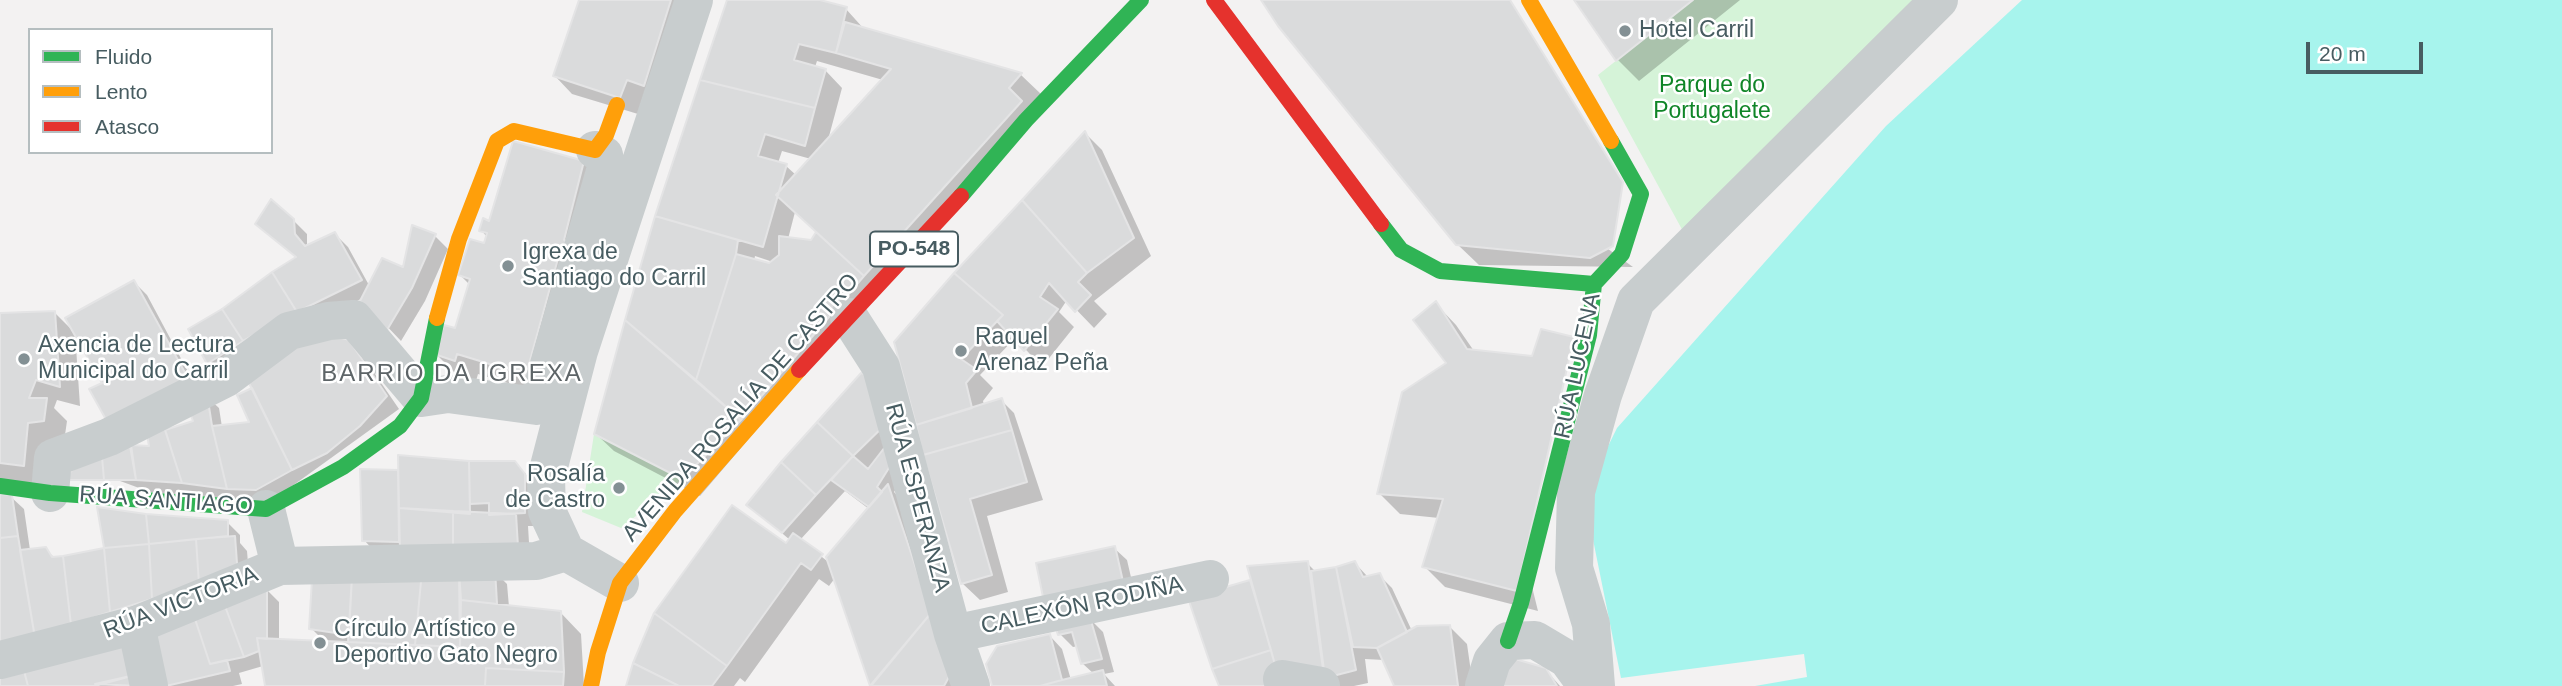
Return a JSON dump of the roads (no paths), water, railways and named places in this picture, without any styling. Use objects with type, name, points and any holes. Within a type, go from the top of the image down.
[{"type":"street","points":[[620,583],[566,552],[547,511],[546,478],[579,351],[694,0]]},
{"type":"street","name":"AVENIDA ROSALÍA DE CASTRO","points":[[591,686],[598,652],[620,583],[687,497],[849,317],[935,227],[1026,120],[1141,0]]},
{"type":"street","points":[[1214,0],[1401,250],[1440,271],[1594,284]]},
{"type":"street","name":"RÚA LUCENA","points":[[1483,686],[1492,661],[1508,641],[1521,603],[1589,335],[1594,284],[1622,254],[1641,194],[1529,0]]},
{"type":"street","points":[[1596,686],[1591,624],[1574,568],[1576,492],[1603,395],[1636,301],[1939,0]]},
{"type":"street","points":[[50,493],[53,458],[109,437],[226,378],[289,331],[329,321],[354,319],[421,398],[448,394],[537,406],[606,168],[604,155],[595,150],[606,135],[617,105]]},
{"type":"street","name":"RÚA SANTIAGO","points":[[0,486],[50,493],[266,509],[343,467],[400,426],[421,398],[429,345],[459,239],[474,194],[498,141],[514,131],[595,150]]},
{"type":"street","name":"RÚA ESPERANZA","points":[[849,317],[881,368],[953,634],[971,686]]},
{"type":"street","name":"RÚA VICTORIA","points":[[266,509],[280,566]]},
{"type":"street","name":"RÚA VICTORIA","points":[[0,660],[136,625],[280,566],[536,561],[566,552]]},
{"type":"street","name":"CALEXÓN RODIÑA","points":[[953,634],[1210,579]]},
{"type":"street","points":[[136,625],[149,686]]},
{"type":"street","points":[[1508,641],[1535,640],[1567,659],[1587,686]]},
{"type":"street","name":"PO-548","points":[[582,686],[598,652]]},
{"type":"street","points":[[1282,679],[1321,686]]},
{"type":"water","points":[[2022,0],[2562,0],[2562,686],[1755,686],[1807,677],[1804,654],[1621,678],[1584,495],[1617,428],[1886,126]]},
{"type":"place","name":"Hotel Carril","points":[[1625,31]]},
{"type":"place","name":"Igrexa de Santiago do Carril","points":[[508,266]]},
{"type":"place","name":"Raquel Arenaz Peña","points":[[961,351]]},
{"type":"place","name":"Axencia de Lectura Municipal do Carril","points":[[24,359]]},
{"type":"place","name":"Rosalía de Castro","points":[[619,488]]},
{"type":"place","name":"Círculo Artístico e Deportivo Gato Negro","points":[[320,643]]},
{"type":"district","name":"BARRIO DA IGREXA","points":[[452,374]]},
{"type":"park label","name":"Parque do Portugalete","points":[[1712,99]]}]
